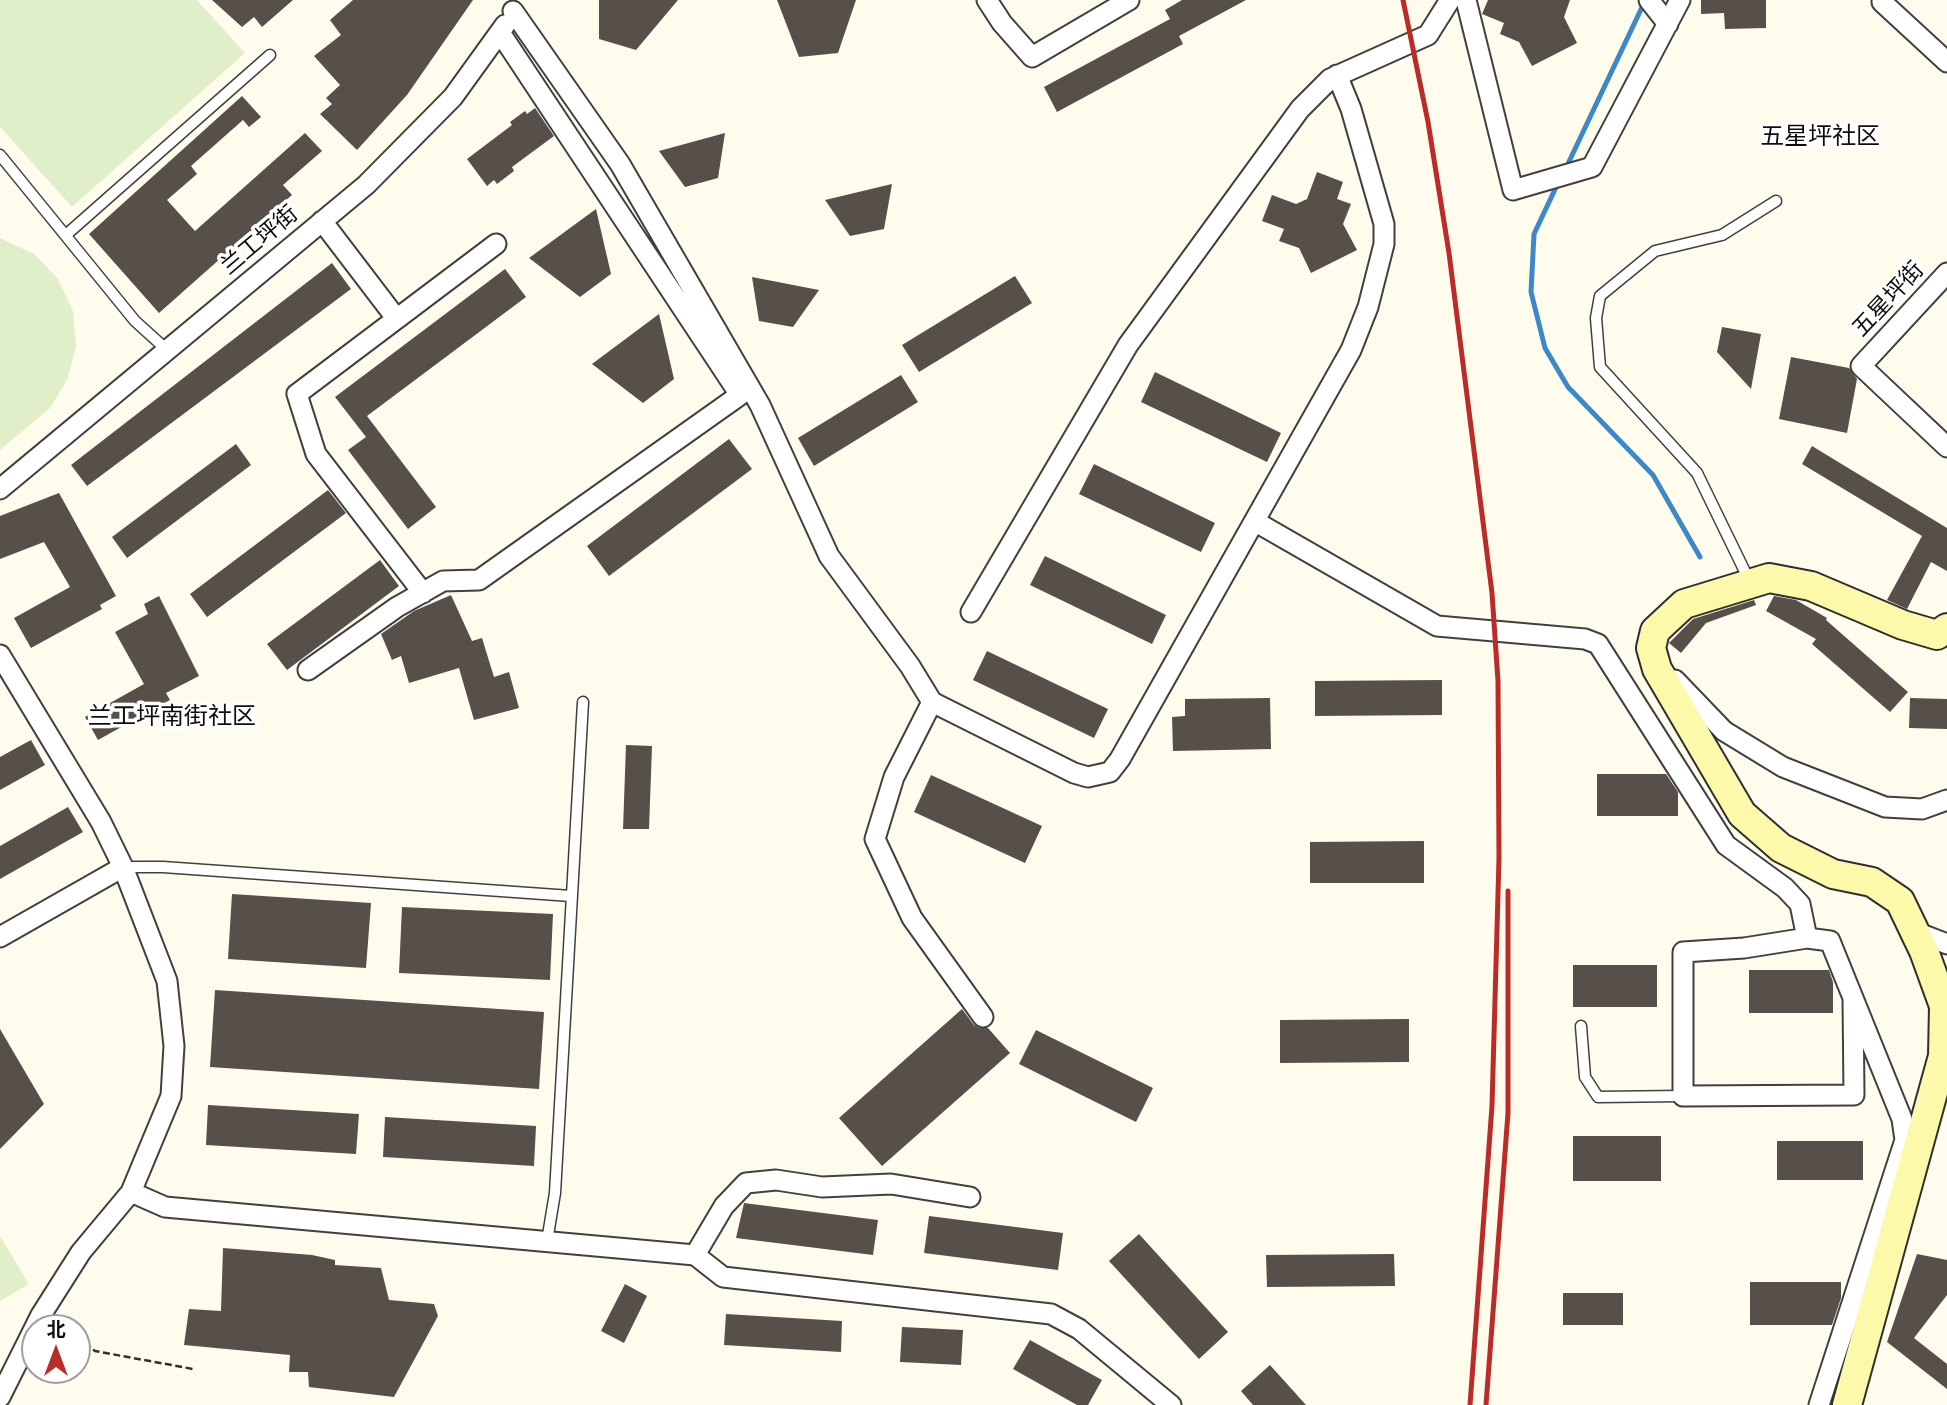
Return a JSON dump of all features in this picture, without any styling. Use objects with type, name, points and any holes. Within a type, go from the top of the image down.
[{"type":"street","points":[[987,0],[1002,23],[1032,57],[1129,0]]},
{"type":"street","points":[[971,612],[1128,345],[1300,109],[1337,75],[1428,35],[1450,0]]},
{"type":"street","points":[[1466,0],[1513,190],[1592,167],[1680,0]]},
{"type":"street","points":[[1650,2],[1668,24]]},
{"type":"street","points":[[1882,2],[1947,62]]},
{"type":"street","points":[[517,6],[620,164],[760,405],[829,556],[910,666],[932,702],[1074,774],[1088,777],[1110,772],[1120,759],[1351,350],[1368,307],[1384,244],[1384,224],[1351,109],[1337,75]]},
{"type":"street","name":"兰工坪街","points":[[0,489],[366,185],[453,97],[501,34],[517,6]]},
{"type":"street","points":[[308,670],[397,607],[443,581],[479,580],[740,395],[501,34]]},
{"type":"street","points":[[323,221],[396,318]]},
{"type":"street","points":[[423,593],[316,454],[297,394],[496,244]]},
{"type":"street","name":"五星坪街","points":[[1947,273],[1861,366],[1947,447]]},
{"type":"street","points":[[1256,522],[1437,626],[1585,639],[1598,644],[1726,845],[1786,888],[1800,904],[1807,938]]},
{"type":"street","points":[[1847,1405],[1943,1056],[1944,1006],[1916,932],[1900,901],[1872,882],[1833,874],[1781,848],[1742,814],[1657,669],[1651,648],[1655,631],[1684,604],[1769,578],[1811,586],[1903,625],[1937,635],[1947,628]]},
{"type":"street","points":[[1651,648],[1682,690],[1724,731],[1783,767],[1885,807],[1922,809],[1947,800]]},
{"type":"street","points":[[0,656],[101,822],[123,867],[167,981],[174,1046],[171,1096],[131,1192],[81,1252],[54,1294],[0,1397]]},
{"type":"street","points":[[932,702],[894,777],[875,839],[912,918],[983,1017]]},
{"type":"street","points":[[0,937],[123,867]]},
{"type":"street","points":[[1916,932],[1947,943]]},
{"type":"street","points":[[1819,1405],[1905,1140],[1902,1119],[1830,941],[1807,938],[1744,948],[1683,952],[1683,1096],[1854,1095],[1853,998]]},
{"type":"street","points":[[695,1255],[724,1206],[746,1183],[776,1180],[822,1187],[891,1184],[970,1197]]},
{"type":"street","points":[[131,1192],[165,1207],[695,1255],[723,1276],[1051,1314],[1079,1329],[1171,1405]]},
{"type":"lane","points":[[67,234],[270,55]]},
{"type":"lane","points":[[0,155],[67,234],[135,321],[167,350]]},
{"type":"lane","points":[[1751,582],[1697,473],[1600,367],[1596,318],[1600,296],[1655,251],[1722,235],[1776,201]]},
{"type":"lane","points":[[547,1241],[555,1193],[583,702]]},
{"type":"lane","points":[[123,867],[163,867],[570,896]]},
{"type":"lane","points":[[1581,1026],[1585,1077],[1598,1097],[1683,1096]]},
{"type":"path","points":[[91,1348],[95,1351],[193,1369]]},
{"type":"green space","points":[[0,0],[197,0],[245,53],[72,207],[0,127]]},
{"type":"green space","points":[[0,238],[34,254],[58,279],[73,311],[76,345],[68,378],[50,408],[0,450]]},
{"type":"green space","points":[[0,1236],[29,1284],[0,1301]]},
{"type":"building","points":[[212,0],[293,0],[262,27],[254,17],[242,27]]},
{"type":"building","points":[[353,0],[473,0],[407,95],[357,150],[320,114],[332,104],[326,98],[340,85],[314,56],[341,35],[330,20]]},
{"type":"building","points":[[599,0],[678,0],[636,50],[599,39]]},
{"type":"building","points":[[777,0],[856,0],[838,53],[799,57]]},
{"type":"building","points":[[1182,0],[1246,0],[1179,36],[1183,44],[1057,112],[1044,87],[1170,19],[1165,10]]},
{"type":"building","points":[[1488,0],[1570,0],[1564,17],[1577,43],[1532,66],[1519,42],[1500,34],[1504,23],[1482,14]]},
{"type":"building","points":[[1701,0],[1766,0],[1766,28],[1725,29],[1724,13],[1701,14]]},
{"type":"building","points":[[242,96],[261,117],[249,127],[243,120],[191,166],[197,174],[167,200],[195,231],[305,133],[322,151],[283,185],[292,195],[159,313],[89,234]]},
{"type":"building","points":[[535,108],[554,136],[512,167],[514,171],[497,184],[494,180],[487,186],[467,159],[512,125],[510,122],[525,111],[527,114]]},
{"type":"building","points":[[725,133],[718,178],[685,187],[659,151]]},
{"type":"building","points":[[1317,172],[1343,182],[1337,199],[1351,204],[1343,224],[1357,250],[1311,273],[1299,248],[1279,241],[1284,229],[1262,221],[1272,195],[1296,204],[1307,199]]},
{"type":"building","points":[[892,184],[884,229],[850,236],[825,200]]},
{"type":"building","points":[[596,209],[611,274],[580,297],[529,258]]},
{"type":"building","points":[[332,263],[351,289],[87,486],[71,465]]},
{"type":"building","points":[[505,269],[526,297],[367,416],[436,507],[408,529],[348,450],[366,437],[335,397]]},
{"type":"building","points":[[1015,276],[1032,303],[919,372],[902,345]]},
{"type":"building","points":[[752,277],[819,290],[793,327],[759,321]]},
{"type":"building","points":[[659,314],[674,379],[643,403],[592,364]]},
{"type":"building","points":[[1722,327],[1761,334],[1751,389],[1717,352]]},
{"type":"building","points":[[1791,357],[1849,368],[1857,379],[1847,433],[1779,419]]},
{"type":"building","points":[[1155,372],[1281,433],[1267,462],[1141,402]]},
{"type":"building","points":[[901,375],[918,402],[814,466],[798,438]]},
{"type":"building","points":[[729,439],[752,469],[609,576],[587,546]]},
{"type":"building","points":[[236,444],[251,465],[127,558],[112,537]]},
{"type":"building","points":[[1812,446],[1947,528],[1947,571],[1931,562],[1907,609],[1887,600],[1922,536],[1802,464]]},
{"type":"building","points":[[1094,464],[1215,523],[1201,552],[1079,494]]},
{"type":"building","points":[[328,490],[346,513],[207,617],[190,594]]},
{"type":"building","points":[[59,493],[116,596],[100,605],[102,609],[31,648],[14,618],[70,587],[44,542],[0,559],[0,516]]},
{"type":"building","points":[[1045,556],[1166,615],[1152,644],[1030,585]]},
{"type":"building","points":[[380,560],[399,586],[287,670],[267,644]]},
{"type":"building","points":[[451,595],[472,641],[482,638],[494,677],[509,672],[519,708],[474,720],[459,668],[409,683],[401,656],[392,660],[381,634],[414,611]]},
{"type":"building","points":[[159,596],[199,676],[166,693],[170,700],[98,740],[85,717],[144,684],[115,632],[148,614],[144,604]]},
{"type":"building","points":[[1774,596],[1796,600],[1827,618],[1826,620],[1908,692],[1890,712],[1812,644],[1816,639],[1766,611]]},
{"type":"building","points":[[1754,600],[1756,605],[1706,623],[1681,653],[1669,643],[1693,619]]},
{"type":"building","points":[[987,651],[1108,709],[1094,738],[973,680]]},
{"type":"building","points":[[1442,680],[1442,715],[1315,716],[1315,681]]},
{"type":"building","points":[[1270,698],[1271,749],[1173,751],[1172,717],[1185,716],[1185,699]]},
{"type":"building","points":[[1910,698],[1947,699],[1947,729],[1909,728]]},
{"type":"building","points":[[31,740],[45,765],[0,790],[0,757]]},
{"type":"building","points":[[626,745],[652,746],[649,829],[623,829]]},
{"type":"building","points":[[1597,774],[1666,774],[1678,792],[1678,816],[1597,816]]},
{"type":"building","points":[[931,775],[1042,826],[1025,863],[914,812]]},
{"type":"building","points":[[68,807],[83,832],[0,879],[0,846]]},
{"type":"building","points":[[1424,841],[1424,883],[1310,883],[1310,842]]},
{"type":"building","points":[[232,894],[371,903],[366,968],[228,959]]},
{"type":"building","points":[[402,907],[553,914],[550,980],[399,973]]},
{"type":"building","points":[[1573,965],[1657,965],[1657,1007],[1573,1007]]},
{"type":"building","points":[[1749,970],[1829,970],[1833,982],[1833,1013],[1749,1013]]},
{"type":"building","points":[[215,990],[544,1012],[539,1089],[210,1067]]},
{"type":"building","points":[[962,1009],[974,1025],[988,1028],[1010,1053],[882,1166],[839,1118]]},
{"type":"building","points":[[1409,1019],[1409,1062],[1280,1063],[1280,1020]]},
{"type":"building","points":[[0,1029],[44,1104],[0,1149]]},
{"type":"building","points":[[1036,1030],[1153,1088],[1136,1122],[1019,1064]]},
{"type":"building","points":[[208,1105],[359,1114],[356,1154],[206,1145]]},
{"type":"building","points":[[385,1117],[536,1126],[534,1166],[383,1157]]},
{"type":"building","points":[[1573,1136],[1661,1136],[1661,1181],[1573,1181]]},
{"type":"building","points":[[1777,1141],[1863,1141],[1863,1180],[1777,1180]]},
{"type":"building","points":[[744,1203],[878,1220],[873,1255],[736,1238]]},
{"type":"building","points":[[929,1216],[1063,1233],[1058,1270],[924,1253]]},
{"type":"building","points":[[1139,1234],[1228,1332],[1199,1359],[1109,1261]]},
{"type":"building","points":[[223,1248],[312,1255],[335,1260],[335,1265],[381,1268],[389,1300],[434,1304],[438,1316],[394,1397],[309,1387],[308,1372],[289,1372],[290,1355],[184,1345],[189,1309],[221,1311]]},
{"type":"building","points":[[1394,1254],[1395,1286],[1267,1287],[1266,1255]]},
{"type":"building","points":[[1917,1254],[1947,1260],[1947,1295],[1914,1338],[1947,1364],[1947,1389],[1887,1342]]},
{"type":"building","points":[[1750,1282],[1841,1282],[1841,1298],[1832,1325],[1750,1325]]},
{"type":"building","points":[[625,1284],[647,1296],[624,1343],[601,1331]]},
{"type":"building","points":[[1563,1293],[1623,1293],[1623,1325],[1563,1325]]},
{"type":"building","points":[[726,1314],[842,1321],[841,1352],[724,1345]]},
{"type":"building","points":[[902,1327],[963,1330],[961,1365],[900,1362]]},
{"type":"building","points":[[1030,1340],[1102,1380],[1088,1405],[1077,1405],[1013,1369]]},
{"type":"building","points":[[1270,1365],[1306,1405],[1253,1405],[1241,1391]]},
{"type":"waterway","points":[[1566,168],[1644,3]]},
{"type":"waterway","points":[[1558,183],[1534,234],[1531,292],[1545,348],[1568,387],[1653,475],[1700,557]]},
{"type":"railway","points":[[1403,0],[1428,122],[1449,253],[1492,593],[1498,681],[1499,858],[1492,1106],[1470,1405]]},
{"type":"railway","points":[[1486,1405],[1508,1113],[1508,891]]},
{"type":"district","name":"五星坪社区","points":[[1820,138]]},
{"type":"district","name":"兰工坪南街社区","points":[[172,718]]}]
